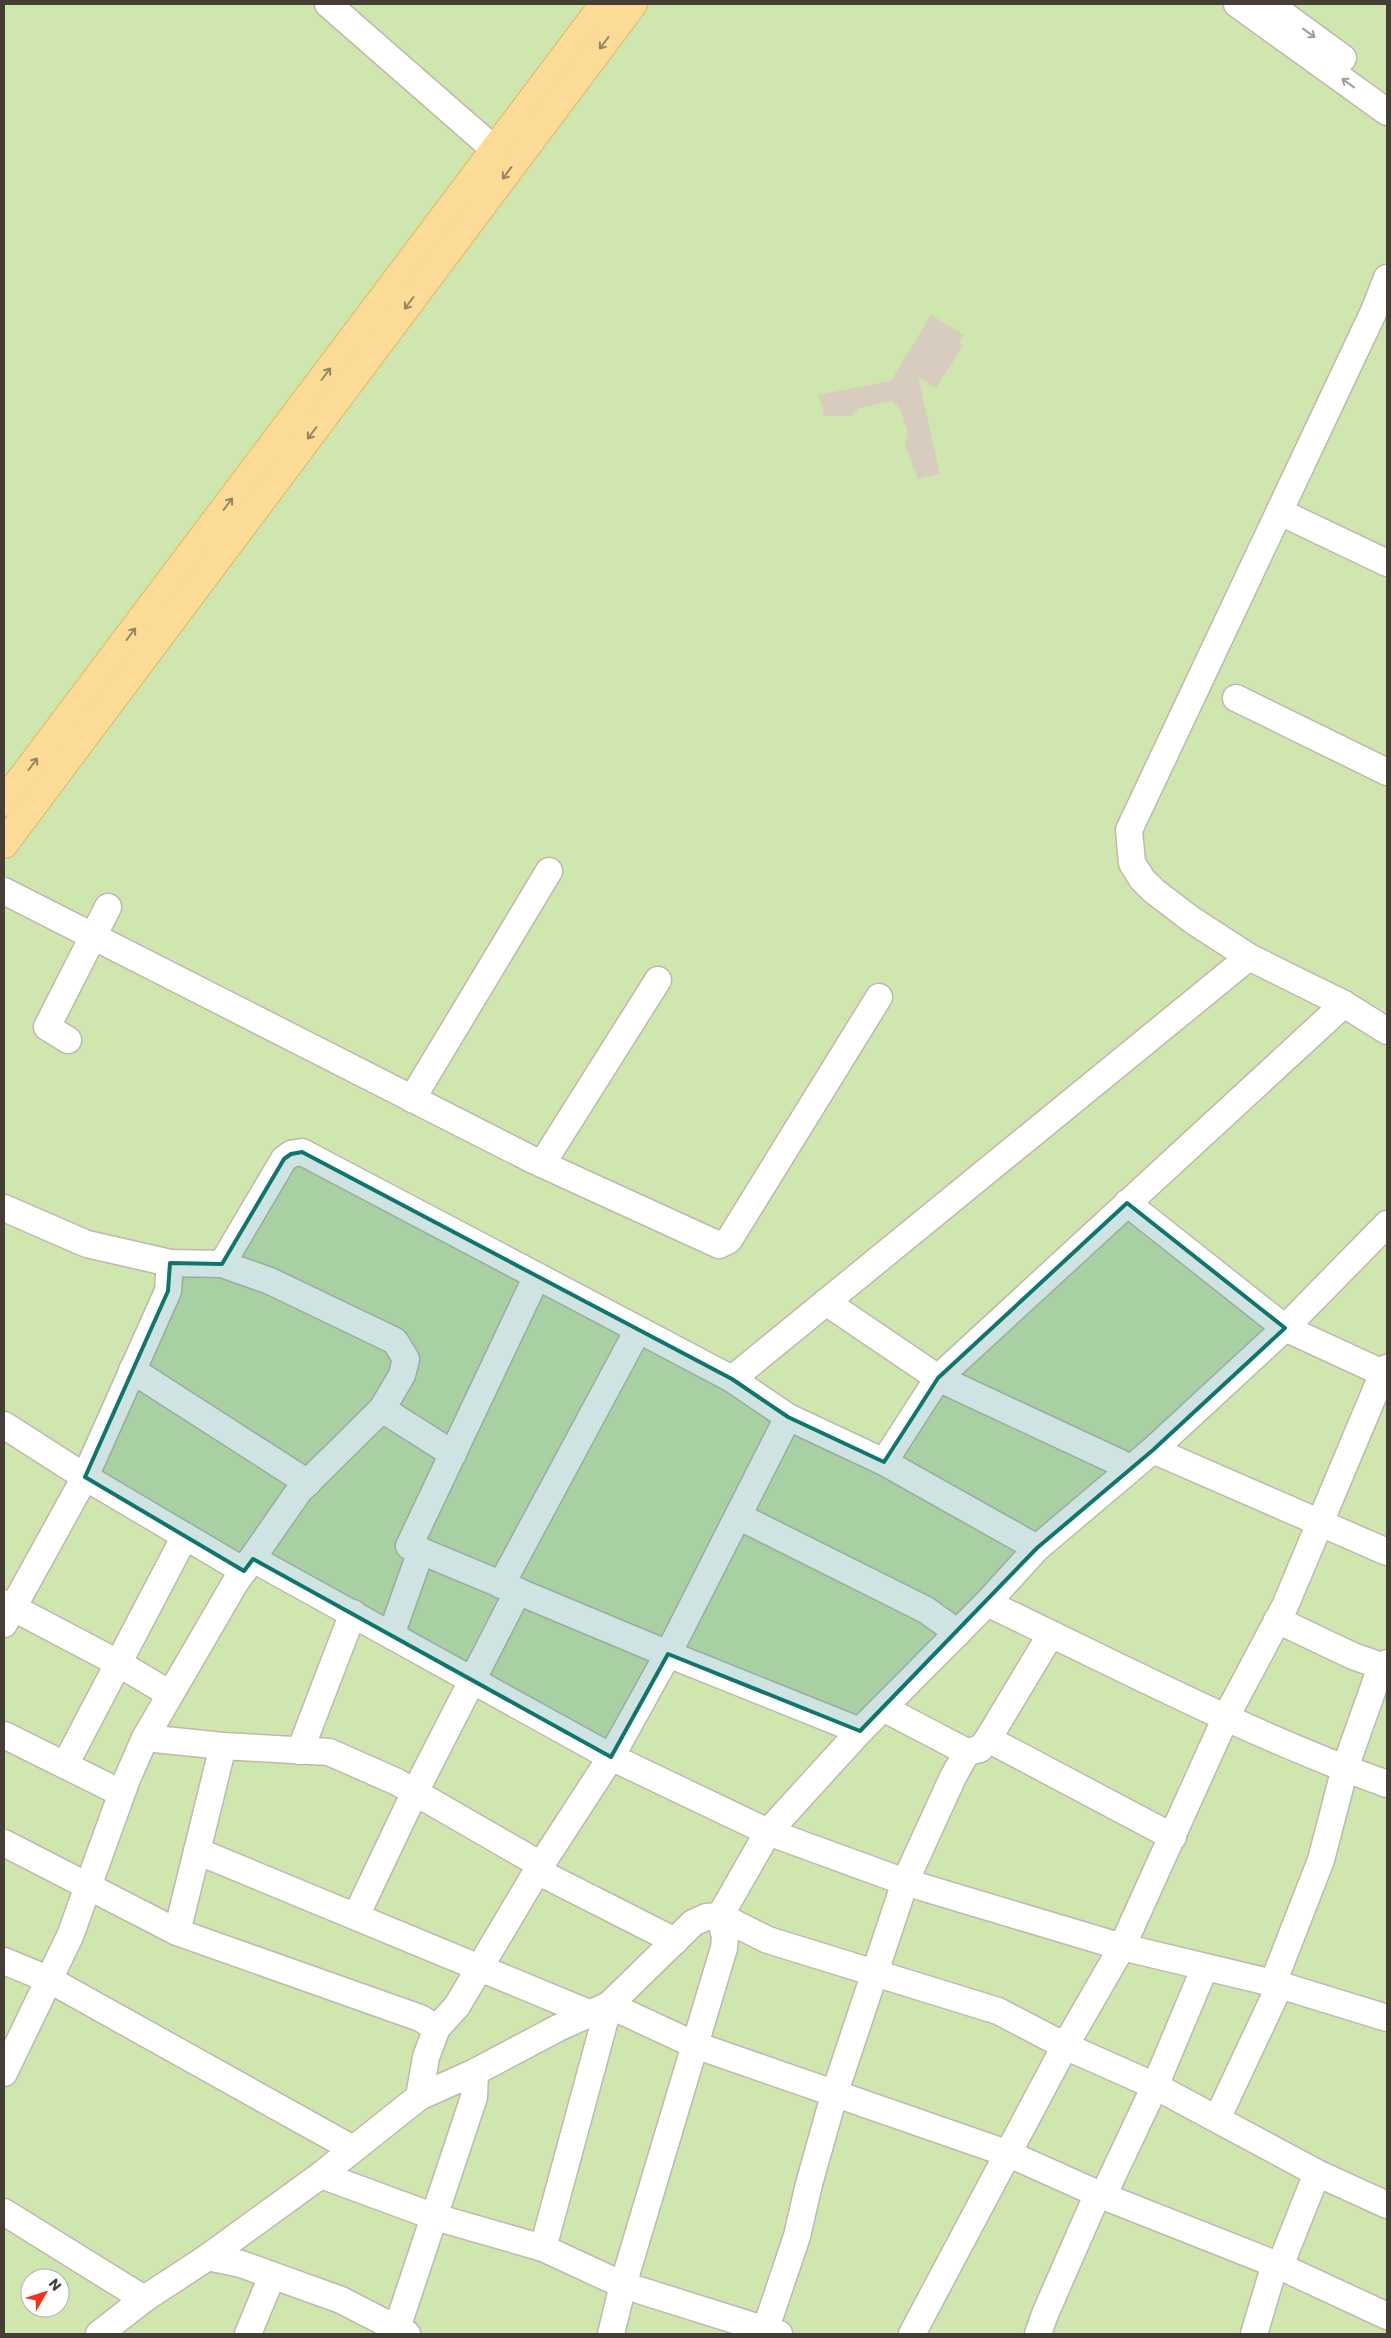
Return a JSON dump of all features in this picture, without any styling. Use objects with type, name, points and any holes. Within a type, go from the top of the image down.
[{"type":"main road","points":[[4,802],[604,4]]},
{"type":"main road","points":[[4,844],[634,4]]},
{"type":"street","points":[[328,4],[495,150]]},
{"type":"street","points":[[1237,4],[1387,112]]},
{"type":"street","points":[[1269,4],[1387,90]]},
{"type":"street","points":[[1387,278],[1381,314],[1280,512],[1129,830],[1132,863],[1142,879],[1192,920],[1249,957],[1344,1004],[1387,1031]]},
{"type":"street","points":[[1280,512],[1387,563]]},
{"type":"street","points":[[1236,698],[1387,772]]},
{"type":"street","points":[[412,1099],[549,871]]},
{"type":"street","points":[[4,890],[542,1164],[719,1245],[729,1240],[879,997]]},
{"type":"street","points":[[68,1040],[47,1027],[108,907]]},
{"type":"street","points":[[732,1379],[1249,957]]},
{"type":"street","points":[[542,1164],[658,980]]},
{"type":"street","points":[[884,1462],[938,1378],[1344,1004]]},
{"type":"street","points":[[222,1264],[284,1159],[291,1154],[302,1152],[732,1379],[788,1417],[884,1462],[1037,1548]]},
{"type":"street","points":[[912,2334],[1065,2046],[1122,1947],[1226,1716],[1277,1620],[1386,1372],[1285,1328],[1128,1203]]},
{"type":"street","points":[[4,1208],[87,1244],[170,1263],[222,1264],[270,1281],[395,1341],[406,1359],[402,1375],[382,1409],[299,1491],[249,1565],[145,1738],[121,1793],[70,1936],[4,2073]]},
{"type":"street","points":[[611,2334],[623,2286],[724,1948],[725,1937],[720,1916],[768,1832],[860,1731],[958,1633],[1037,1548],[1153,1450],[1384,1235]]},
{"type":"street","points":[[170,1263],[168,1291],[86,1477],[7,1612],[118,1662],[170,1694]]},
{"type":"street","points":[[536,1276],[409,1546],[668,1654],[860,1731]]},
{"type":"street","points":[[826,1302],[938,1378],[1131,1468]]},
{"type":"street","points":[[356,1916],[415,1792],[474,1681],[509,1588],[638,1330]]},
{"type":"street","points":[[132,1370],[308,1482]]},
{"type":"street","points":[[382,1409],[452,1454]]},
{"type":"street","points":[[419,2097],[426,2057],[437,2028],[458,2006],[539,1868],[611,1757],[668,1654],[788,1417]]},
{"type":"street","points":[[4,1425],[185,1536],[353,1614],[611,1757],[768,1832],[905,1882],[1122,1947],[1276,1984],[1387,2018]]},
{"type":"street","points":[[1153,1450],[1387,1552]]},
{"type":"street","points":[[738,1516],[926,1610],[958,1633]]},
{"type":"street","points":[[65,1765],[185,1536]]},
{"type":"street","points":[[391,1635],[421,1552]]},
{"type":"street","points":[[987,1603],[1226,1716],[1345,1768],[1387,1784]]},
{"type":"street","points":[[300,1751],[353,1614]]},
{"type":"street","points":[[1217,2119],[1276,1984],[1321,1860],[1345,1768],[1377,1678],[1386,1666],[1354,1656],[1277,1620]]},
{"type":"street","points":[[321,2175],[434,2217],[543,2248],[623,2286],[769,2333],[835,2092],[905,1882],[954,1777],[978,1746],[1051,1634]]},
{"type":"street","points":[[883,1708],[978,1746],[1173,1837]]},
{"type":"street","points":[[145,1738],[223,1746],[329,1752],[397,1782],[539,1868],[676,1941]]},
{"type":"street","points":[[6,1742],[65,1765],[121,1793]]},
{"type":"street","points":[[177,1932],[223,1746]]},
{"type":"street","points":[[4,1843],[177,1932],[420,2018],[437,2028]]},
{"type":"street","points":[[197,1851],[480,1966],[695,2045],[835,2092],[1009,2154],[1100,2195],[1278,2265],[1387,2316]]},
{"type":"street","points":[[99,2334],[144,2299],[208,2257],[321,2175],[419,2097],[475,2072],[558,2028],[600,2010],[693,1924],[706,1917],[720,1916],[768,1940],[875,1974],[944,1992],[998,2011],[1065,2046],[1155,2086],[1317,2173],[1387,2205]]},
{"type":"street","points":[[4,1961],[50,1980],[353,2150]]},
{"type":"street","points":[[1038,2334],[1045,2314],[1100,2195],[1155,2086],[1205,1966]]},
{"type":"street","points":[[543,2248],[600,2010]]},
{"type":"street","points":[[208,2257],[241,2264],[341,2300],[400,2332],[434,2217],[474,2097],[475,2072]]},
{"type":"street","points":[[1254,2334],[1278,2265],[1317,2173]]},
{"type":"street","points":[[4,2212],[144,2299]]},
{"type":"street","points":[[248,2334],[272,2276]]},
{"type":"street","points":[[1382,2334],[1387,2322]]},
{"type":"highlighted area","points":[[302,1152],[732,1379],[788,1417],[884,1462],[938,1378],[1127,1203],[1285,1328],[1153,1450],[1037,1548],[860,1731],[668,1654],[611,1757],[253,1559],[244,1571],[85,1477],[168,1291],[170,1263],[222,1264],[284,1159],[291,1154]]},
{"type":"green space","points":[[4,4],[1387,4],[1387,2334],[4,2334]]},
{"type":"building","points":[[931,315],[964,335],[959,343],[963,346],[936,388],[918,377],[940,474],[918,479],[905,445],[908,434],[901,410],[892,401],[859,408],[851,416],[823,416],[823,407],[818,395],[891,381]]}]
